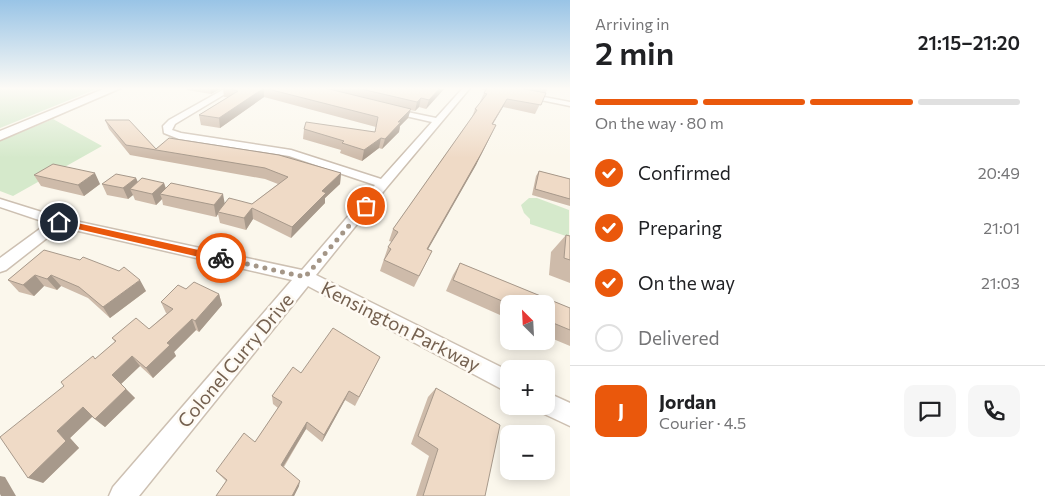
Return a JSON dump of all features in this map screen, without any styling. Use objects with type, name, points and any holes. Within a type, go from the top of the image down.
[{"type":"main road","points":[[0,136],[60,111]]},
{"type":"street","points":[[191,111],[172,122],[168,126],[167,131],[179,136],[306,156],[383,184]]},
{"type":"street","points":[[396,111],[438,121]]},
{"type":"street","name":"Colonel Curry Drive","points":[[122,496],[383,184],[447,111]]},
{"type":"street","name":"Kensington Parkway","points":[[0,203],[59,222],[305,277],[500,377]]},
{"type":"street","points":[[0,266],[59,222]]},
{"type":"street","points":[[555,408],[570,416]]},
{"type":"green space","points":[[0,111],[42,111],[0,128]]},
{"type":"green space","points":[[53,119],[102,146],[13,196],[0,191],[0,141]]},
{"type":"green space","points":[[529,198],[537,198],[569,210],[569,237],[530,224],[530,219],[524,213],[521,205]]},
{"type":"building","points":[[205,111],[229,111],[219,118],[199,115]]},
{"type":"building","points":[[355,111],[409,111],[385,139],[381,138],[364,150],[342,143],[344,141],[304,129],[306,122],[375,132],[378,117]]},
{"type":"building","points":[[476,111],[500,111],[492,124],[496,125],[481,154],[427,249],[432,251],[419,276],[384,260],[391,249],[388,247],[398,232],[393,229]]},
{"type":"building","points":[[105,120],[129,120],[156,149],[169,138],[279,155],[341,173],[322,191],[326,193],[292,227],[252,208],[244,218],[218,212],[229,198],[252,204],[288,177],[265,168],[126,145]]},
{"type":"building","points":[[53,164],[95,173],[78,185],[34,175]]},
{"type":"building","points":[[539,171],[570,179],[570,199],[535,189]]},
{"type":"building","points":[[116,174],[136,178],[123,188],[102,184]]},
{"type":"building","points":[[142,178],[164,183],[152,194],[130,189]]},
{"type":"building","points":[[171,183],[223,194],[214,205],[160,194]]},
{"type":"building","points":[[566,235],[570,236],[570,260],[564,258]]},
{"type":"building","points":[[44,250],[80,260],[83,257],[119,271],[124,267],[140,280],[103,307],[79,287],[51,275],[47,279],[35,275],[23,285],[8,280]]},
{"type":"building","points":[[460,263],[538,295],[500,295],[500,300],[453,280]]},
{"type":"building","points":[[194,282],[219,294],[195,321],[192,319],[167,343],[170,345],[146,368],[132,356],[112,375],[126,389],[95,419],[83,407],[57,431],[66,441],[28,478],[0,437],[64,386],[61,382],[93,356],[95,359],[116,341],[112,338],[136,318],[149,329],[173,309],[161,302],[178,285],[186,289]]},
{"type":"building","points":[[555,302],[570,308],[570,330],[555,324]]},
{"type":"building","points":[[333,328],[380,357],[359,397],[349,391],[324,435],[307,422],[281,465],[300,481],[292,496],[216,496],[227,480],[216,471],[244,433],[255,442],[282,402],[272,396],[293,367],[301,373]]},
{"type":"building","points":[[436,388],[500,425],[485,496],[423,496],[438,449],[418,436]]},
{"type":"way so far","points":[[221,258],[305,277],[366,206]]},
{"type":"route","points":[[59,222],[221,258]]}]
